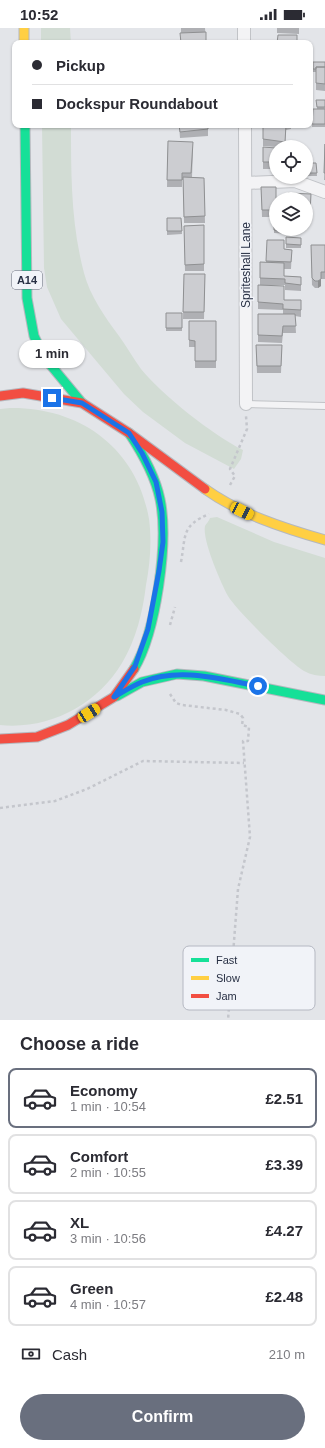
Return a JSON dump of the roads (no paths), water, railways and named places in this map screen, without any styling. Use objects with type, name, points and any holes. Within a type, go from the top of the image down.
[{"type":"highway","points":[[24,28],[24,40]]},
{"type":"highway","name":"A14","points":[[25,128],[27,298],[34,336],[44,357],[82,403]]},
{"type":"highway","points":[[0,396],[23,393],[82,403],[129,433],[222,501],[281,528],[325,540]]},
{"type":"highway","points":[[114,697],[135,666],[145,638],[154,600],[163,542],[162,512],[156,482],[142,453],[129,433]]},
{"type":"highway","points":[[0,739],[12,740],[43,736],[64,729],[114,697],[142,682],[167,676],[204,676],[325,700]]},
{"type":"street","points":[[244,28],[244,40]]},
{"type":"street","name":"Spriteshall Lane","points":[[245,128],[246,404]]},
{"type":"street","points":[[246,184],[295,181],[325,192]]},
{"type":"lane","points":[[246,404],[325,406]]}]
